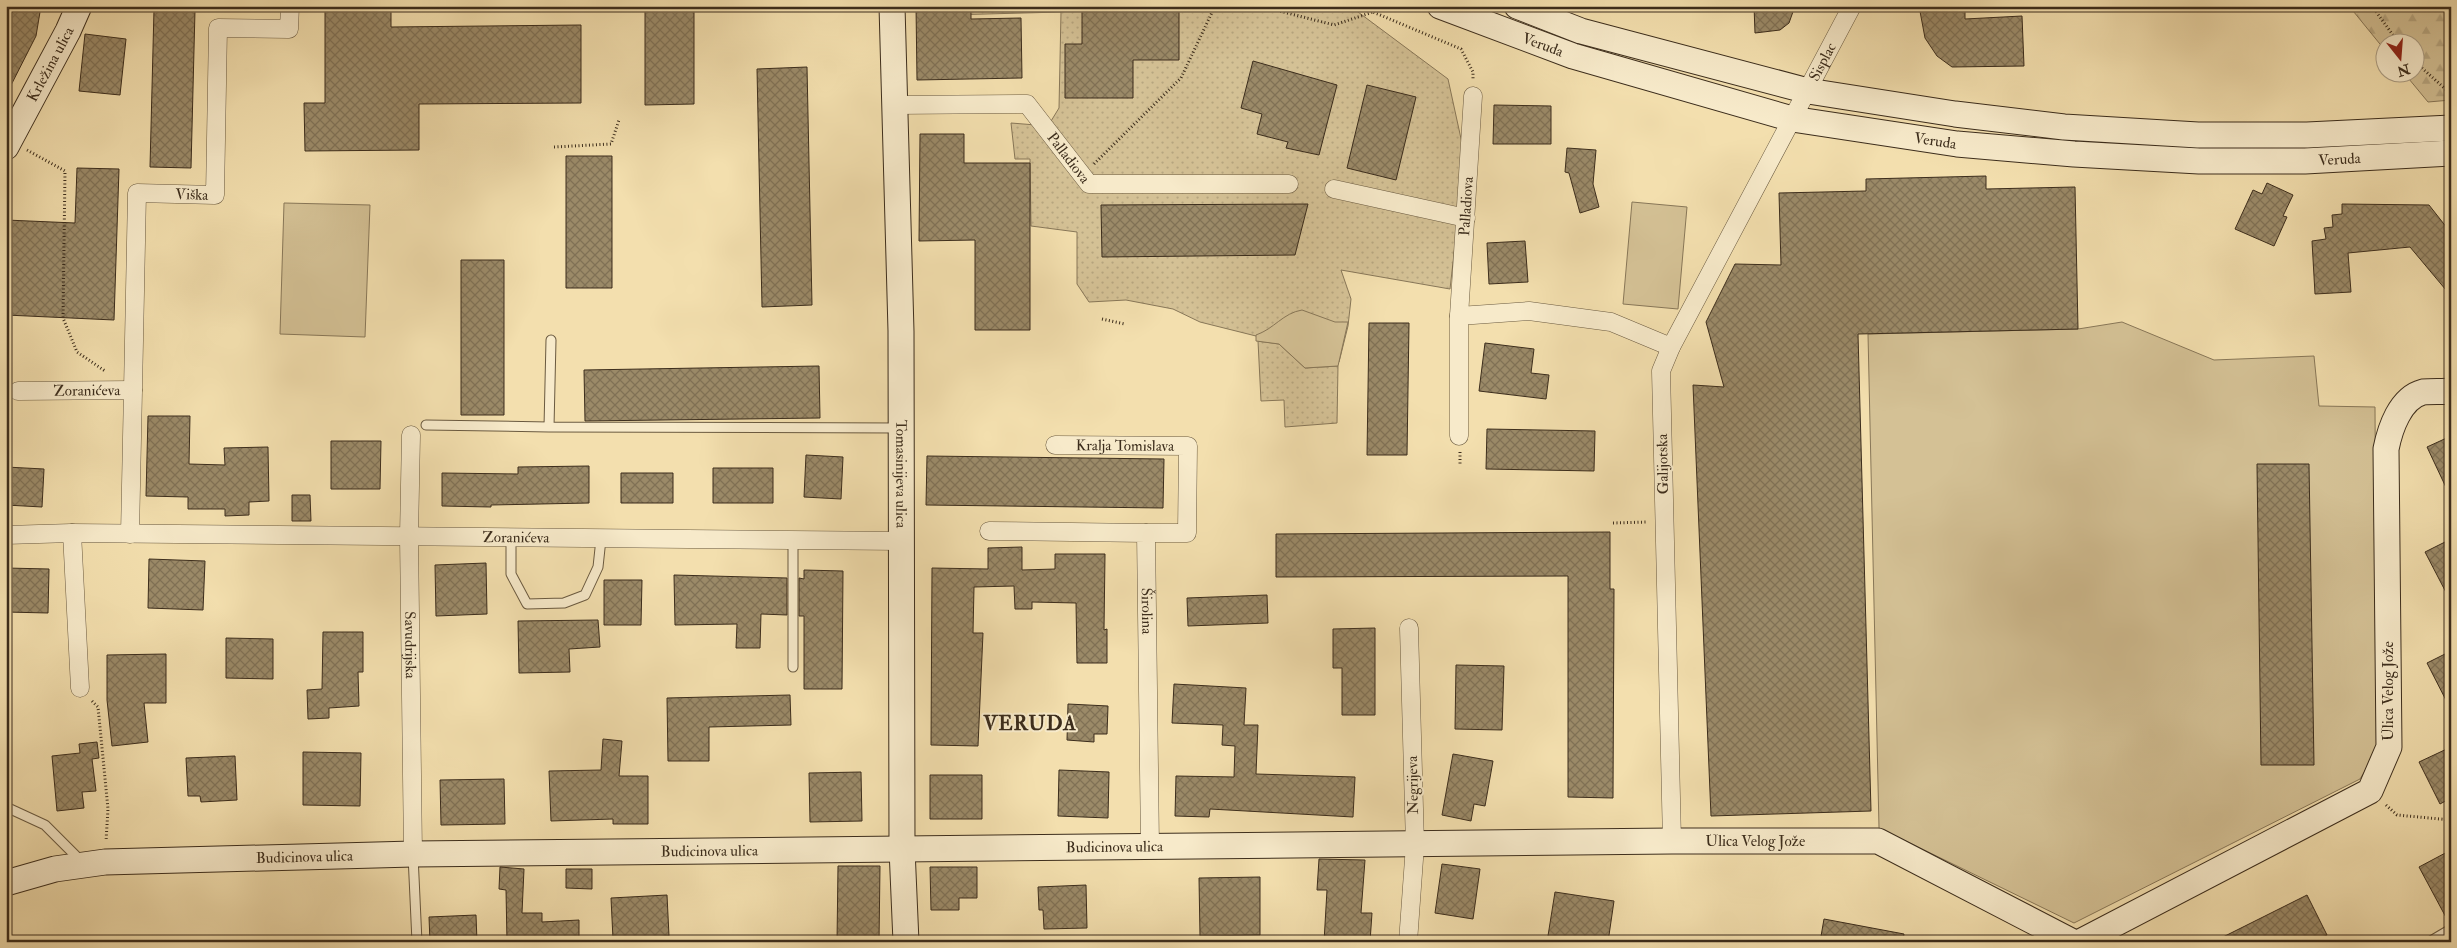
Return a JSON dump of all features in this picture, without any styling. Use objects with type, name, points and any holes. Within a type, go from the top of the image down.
[{"type":"street","name":"Krležina ulica","points":[[6,147],[68,32],[79,6]]},
{"type":"street","name":"Viška","points":[[133,390],[137,193],[215,195],[218,28],[289,29],[290,6]]},
{"type":"street","name":"Tomasinijeva ulica","points":[[892,6],[893,106],[901,331],[902,849],[906,942]]},
{"type":"street","name":"Veruda","points":[[1440,6],[1573,56],[1792,118],[1957,144],[2074,154],[2190,160],[2305,161],[2451,153]]},
{"type":"street","name":"Veruda","points":[[1516,6],[1581,31],[1808,91],[1955,114],[2064,127],[2188,135],[2307,135],[2451,128]]},
{"type":"street","name":"Sisplac","points":[[1792,118],[1852,6]]},
{"type":"street","name":"Palladiova","points":[[1459,436],[1460,316],[1473,96]]},
{"type":"street","name":"Palladiova","points":[[893,106],[1027,104],[1089,184],[1289,184]]},
{"type":"street","name":"Galijotska","points":[[1672,841],[1661,371],[1671,347],[1792,118]]},
{"type":"street","points":[[1334,189],[1466,218]]},
{"type":"street","points":[[1460,316],[1529,311],[1611,322],[1671,347]]},
{"type":"street","name":"Zoranićeva","points":[[18,391],[133,390],[130,534]]},
{"type":"street","name":"Ulica Velog Jože","points":[[2370,791],[2389,747],[2386,449],[2389,434],[2401,410],[2409,400],[2422,392],[2451,392]]},
{"type":"street","name":"Savudrijska","points":[[411,435],[413,854]]},
{"type":"street","name":"Kralja Tomislava","points":[[1055,445],[1188,446],[1187,533],[1146,533]]},
{"type":"street","points":[[990,531],[1146,533]]},
{"type":"street","name":"Zoranićeva","points":[[6,535],[72,533],[511,537],[600,540],[902,541]]},
{"type":"street","points":[[72,533],[80,688]]},
{"type":"street","name":"Širolina","points":[[1146,533],[1150,847]]},
{"type":"street","name":"Negrijeva","points":[[1408,942],[1414,845],[1409,628]]},
{"type":"street","points":[[2080,942],[2370,791]]},
{"type":"street","name":"Ulica Velog Jože","points":[[1414,845],[1672,841],[1878,842],[2073,942]]},
{"type":"street","name":"Budicinova ulica","points":[[6,883],[55,870],[95,864],[413,854],[1414,845]]},
{"type":"lane","points":[[549,427],[551,340]]},
{"type":"lane","points":[[426,425],[902,428]]},
{"type":"lane","points":[[511,537],[511,574],[527,604],[564,603],[585,595],[598,567],[600,540]]},
{"type":"lane","points":[[792,541],[793,667]]},
{"type":"lane","points":[[6,807],[45,825],[95,864]]},
{"type":"lane","points":[[413,854],[417,942]]},
{"type":"lane","points":[[2429,942],[2451,929]]},
{"type":"path","points":[[1082,176],[1181,78],[1215,6]]},
{"type":"path","points":[[1260,6],[1334,25],[1373,12],[1461,49],[1473,72],[1473,96]]},
{"type":"path","points":[[1373,12],[1375,6]]},
{"type":"path","points":[[2372,6],[2391,32]]},
{"type":"path","points":[[2447,6],[2451,53]]},
{"type":"path","points":[[2424,70],[2451,94]]},
{"type":"path","points":[[554,146],[611,144],[619,120]]},
{"type":"path","points":[[52,164],[65,170],[63,318],[77,352],[133,390]]},
{"type":"path","points":[[1102,319],[1125,324]]},
{"type":"path","points":[[1613,523],[1664,521]]},
{"type":"path","points":[[80,688],[98,707],[108,809],[95,864]]},
{"type":"path","points":[[2370,791],[2397,815],[2451,820]]},
{"type":"green space","points":[[948,6],[1353,6],[1354,9],[1448,79],[1465,157],[1450,289],[1341,270],[1351,299],[1348,326],[1339,362],[1279,339],[1256,336],[1200,322],[1173,309],[1126,300],[1089,302],[1077,284],[1077,232],[1031,226],[1030,159],[1015,159],[1011,123],[1048,126],[1059,108],[1061,12],[948,15]]},
{"type":"green space","points":[[2349,6],[2451,6],[2451,100],[2428,102],[2411,82],[2424,82],[2424,32],[2374,32],[2374,37]]},
{"type":"green space","points":[[1632,202],[1687,207],[1678,309],[1623,304]]},
{"type":"green space","points":[[284,203],[370,205],[365,337],[280,334]]},
{"type":"green space","points":[[1302,310],[1335,322],[1348,322],[1338,366],[1305,368],[1279,344],[1256,341],[1256,335],[1289,314]]},
{"type":"green space","points":[[2122,322],[2214,360],[2314,356],[2319,406],[2375,407],[2377,751],[2360,779],[2074,923],[1879,828],[1868,334],[2078,329]]},
{"type":"green space","points":[[1258,341],[1279,344],[1305,368],[1338,366],[1337,423],[1285,427],[1284,400],[1261,401]]},
{"type":"building","points":[[12,6],[41,6],[36,36],[6,95],[6,53]]},
{"type":"building","points":[[325,6],[391,6],[391,27],[581,25],[581,103],[419,104],[419,150],[305,151],[304,103],[325,103]]},
{"type":"building","points":[[645,6],[694,6],[694,104],[645,105]]},
{"type":"building","points":[[916,6],[971,6],[971,19],[1021,18],[1022,78],[917,80]]},
{"type":"building","points":[[1082,6],[1179,6],[1179,60],[1133,60],[1133,98],[1065,98],[1065,44],[1082,44]]},
{"type":"building","points":[[1754,6],[1795,6],[1789,23],[1780,30],[1755,33]]},
{"type":"building","points":[[1919,6],[1965,6],[1965,19],[2022,16],[2024,66],[1952,67],[1937,56],[1925,38]]},
{"type":"building","points":[[154,9],[195,10],[191,168],[150,167]]},
{"type":"building","points":[[85,34],[126,39],[120,95],[79,91]]},
{"type":"building","points":[[1253,61],[1337,85],[1319,155],[1286,148],[1288,142],[1257,134],[1262,114],[1241,108]]},
{"type":"building","points":[[807,67],[812,305],[762,307],[757,69]]},
{"type":"building","points":[[1367,85],[1416,97],[1396,180],[1347,168]]},
{"type":"building","points":[[1494,105],[1551,106],[1551,144],[1493,144]]},
{"type":"building","points":[[920,134],[964,134],[964,163],[1030,163],[1030,330],[975,330],[975,240],[919,241]]},
{"type":"building","points":[[1567,148],[1596,150],[1593,184],[1599,207],[1580,213],[1569,173],[1565,172]]},
{"type":"building","points":[[566,156],[612,156],[612,288],[566,288]]},
{"type":"building","points":[[77,168],[119,169],[114,320],[6,315],[6,220],[75,223]]},
{"type":"building","points":[[1986,176],[1986,189],[2075,187],[2078,329],[1858,334],[1871,811],[1711,816],[1693,385],[1724,387],[1706,322],[1735,264],[1781,265],[1779,193],[1866,191],[1866,179]]},
{"type":"building","points":[[2267,183],[2293,195],[2283,216],[2287,217],[2274,246],[2235,229],[2253,190],[2262,194]]},
{"type":"building","points":[[1308,204],[1295,255],[1102,257],[1101,205]]},
{"type":"building","points":[[2342,204],[2429,205],[2451,233],[2451,296],[2410,247],[2348,253],[2351,292],[2315,294],[2312,241],[2326,239],[2324,228],[2333,227],[2332,215],[2342,214]]},
{"type":"building","points":[[1525,241],[1528,282],[1489,284],[1487,243]]},
{"type":"building","points":[[461,260],[504,260],[504,415],[461,415]]},
{"type":"building","points":[[1369,323],[1409,323],[1407,455],[1367,455]]},
{"type":"building","points":[[1485,343],[1534,349],[1531,373],[1549,375],[1546,399],[1479,391]]},
{"type":"building","points":[[819,366],[820,418],[585,421],[584,370]]},
{"type":"building","points":[[148,416],[190,416],[189,464],[225,465],[224,448],[268,447],[269,501],[249,502],[249,515],[225,516],[225,509],[188,509],[188,497],[146,496]]},
{"type":"building","points":[[1487,429],[1595,431],[1594,471],[1486,469]]},
{"type":"building","points":[[2451,436],[2451,498],[2427,447]]},
{"type":"building","points":[[331,441],[381,441],[380,489],[331,489]]},
{"type":"building","points":[[806,455],[843,457],[841,499],[804,497]]},
{"type":"building","points":[[927,456],[1164,459],[1163,508],[926,505]]},
{"type":"building","points":[[2257,464],[2309,464],[2314,765],[2261,765]]},
{"type":"building","points":[[589,466],[589,503],[491,505],[491,507],[442,506],[442,473],[518,474],[518,467]]},
{"type":"building","points":[[6,467],[44,469],[42,507],[6,505]]},
{"type":"building","points":[[713,468],[773,468],[773,503],[713,503]]},
{"type":"building","points":[[621,473],[673,473],[673,503],[621,503]]},
{"type":"building","points":[[292,495],[310,495],[311,521],[292,521]]},
{"type":"building","points":[[1610,532],[1610,589],[1614,589],[1613,798],[1568,797],[1568,576],[1276,577],[1276,534]]},
{"type":"building","points":[[2451,539],[2451,602],[2425,552]]},
{"type":"building","points":[[1022,547],[1022,570],[1055,569],[1055,554],[1105,554],[1104,630],[1107,629],[1107,663],[1077,663],[1076,603],[1032,602],[1032,609],[1015,609],[1014,586],[974,587],[973,633],[983,633],[978,746],[931,745],[932,568],[988,569],[988,548]]},
{"type":"building","points":[[149,559],[205,561],[203,610],[148,608]]},
{"type":"building","points":[[486,563],[487,614],[436,616],[435,565]]},
{"type":"building","points":[[6,568],[49,569],[48,613],[6,612]]},
{"type":"building","points":[[804,570],[843,571],[842,689],[804,689],[804,616],[799,616],[799,578],[804,579]]},
{"type":"building","points":[[674,575],[787,578],[787,615],[761,614],[760,648],[736,648],[737,624],[675,625]]},
{"type":"building","points":[[604,580],[642,580],[641,625],[604,625]]},
{"type":"building","points":[[1267,595],[1268,623],[1188,626],[1187,598]]},
{"type":"building","points":[[598,620],[600,647],[569,649],[570,672],[519,673],[518,621]]},
{"type":"building","points":[[1375,628],[1375,715],[1342,715],[1342,668],[1333,668],[1333,629]]},
{"type":"building","points":[[323,632],[363,632],[363,672],[358,672],[359,706],[329,708],[329,718],[308,719],[307,690],[322,689]]},
{"type":"building","points":[[226,638],[273,639],[273,679],[226,678]]},
{"type":"building","points":[[2451,651],[2451,710],[2427,663]]},
{"type":"building","points":[[166,654],[166,703],[144,703],[148,742],[112,746],[107,700],[107,655]]},
{"type":"building","points":[[1456,665],[1504,666],[1502,730],[1455,729]]},
{"type":"building","points":[[1174,684],[1246,688],[1244,725],[1258,725],[1256,774],[1355,777],[1353,817],[1210,809],[1209,817],[1175,816],[1176,776],[1234,777],[1235,746],[1222,745],[1223,725],[1172,723]]},
{"type":"building","points":[[790,695],[791,725],[709,727],[709,761],[668,761],[667,698]]},
{"type":"building","points":[[1068,704],[1108,706],[1107,734],[1094,734],[1094,742],[1067,740]]},
{"type":"building","points":[[603,739],[622,741],[619,776],[648,776],[648,824],[613,824],[613,819],[551,821],[549,771],[601,770]]},
{"type":"building","points":[[97,742],[99,758],[92,759],[96,791],[82,792],[84,808],[57,811],[52,756],[80,753],[79,744]]},
{"type":"building","points":[[2451,747],[2451,798],[2440,804],[2419,762]]},
{"type":"building","points":[[303,752],[361,753],[360,806],[303,805]]},
{"type":"building","points":[[1453,754],[1493,761],[1485,806],[1474,804],[1471,821],[1442,815]]},
{"type":"building","points":[[235,756],[237,800],[201,802],[200,796],[188,796],[186,758]]},
{"type":"building","points":[[1059,770],[1109,772],[1108,818],[1058,816]]},
{"type":"building","points":[[861,772],[862,821],[810,822],[809,773]]},
{"type":"building","points":[[930,775],[982,775],[982,819],[930,819]]},
{"type":"building","points":[[504,779],[505,824],[441,825],[440,780]]},
{"type":"building","points":[[2451,850],[2451,923],[2449,923],[2419,867]]},
{"type":"building","points":[[1319,859],[1365,860],[1361,913],[1372,913],[1370,942],[1324,942],[1327,890],[1317,890]]},
{"type":"building","points":[[1442,864],[1480,869],[1473,919],[1435,913]]},
{"type":"building","points":[[838,866],[880,866],[879,942],[837,942]]},
{"type":"building","points":[[500,867],[524,869],[522,913],[542,913],[542,922],[579,920],[579,942],[507,942],[506,890],[499,889]]},
{"type":"building","points":[[930,867],[977,867],[977,898],[959,898],[959,910],[931,910]]},
{"type":"building","points":[[566,869],[592,869],[592,889],[566,888]]},
{"type":"building","points":[[1260,877],[1260,935],[1200,936],[1199,878]]},
{"type":"building","points":[[1086,885],[1087,928],[1044,929],[1043,910],[1039,910],[1038,887]]},
{"type":"building","points":[[1555,892],[1614,901],[1608,942],[1547,942]]},
{"type":"building","points":[[667,895],[669,936],[613,939],[611,898]]},
{"type":"building","points":[[2307,895],[2327,935],[2313,942],[2213,942]]},
{"type":"building","points":[[476,915],[477,942],[430,942],[429,917]]},
{"type":"building","points":[[1824,919],[1904,934],[1903,942],[1820,942]]},
{"type":"district","name":"VERUDA","points":[[1030,723]]}]
